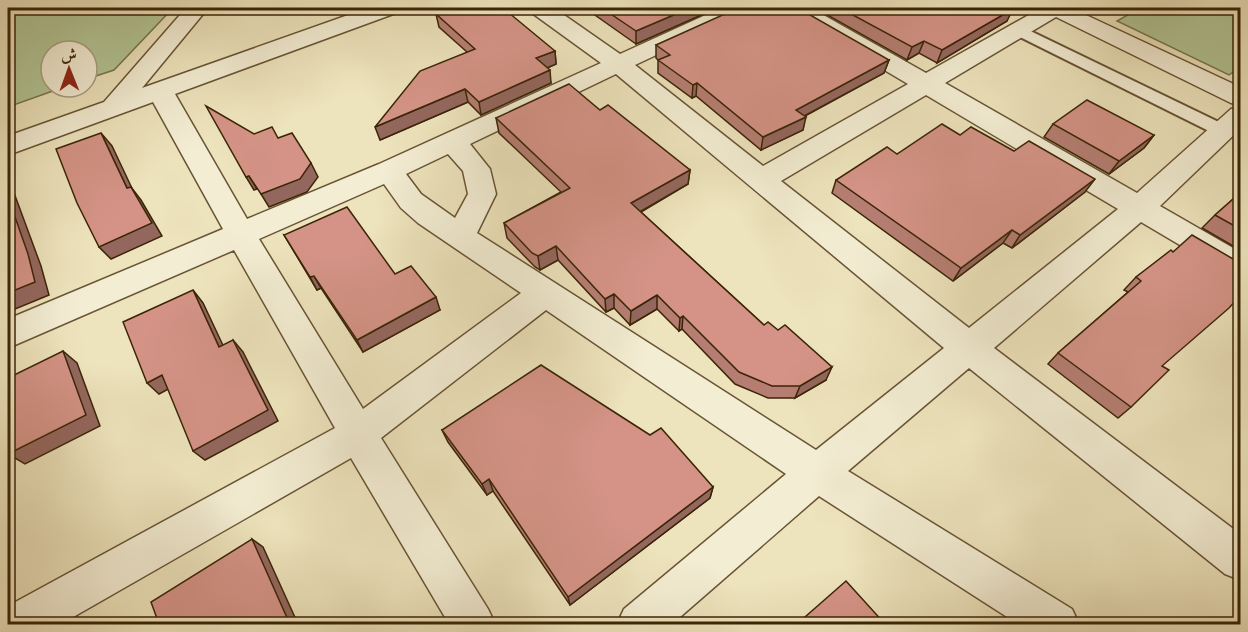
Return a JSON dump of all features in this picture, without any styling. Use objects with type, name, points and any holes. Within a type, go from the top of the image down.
[{"type":"street","points":[[113,108],[197,8]]},
{"type":"street","points":[[8,146],[388,8]]},
{"type":"street","points":[[540,8],[617,63],[970,349],[1240,559]]},
{"type":"street","points":[[8,334],[389,171],[738,8]]},
{"type":"street","points":[[796,8],[1240,266]]},
{"type":"street","points":[[761,180],[1055,8],[1240,97]]},
{"type":"street","points":[[160,91],[239,235],[357,435],[473,624]]},
{"type":"street","points":[[639,624],[1140,207],[1232,123]]},
{"type":"street","points":[[452,141],[476,169],[482,194],[460,237]]},
{"type":"street","points":[[389,171],[411,201],[460,237],[818,473],[1057,624]]},
{"type":"street","points":[[18,624],[357,435],[545,293]]},
{"type":"lane","points":[[1018,30],[1232,123]]},
{"type":"green space","points":[[8,8],[173,8],[114,70],[99,75],[99,39],[39,39],[39,96],[8,107]]},
{"type":"green space","points":[[1140,8],[1231,8],[1240,12],[1240,67],[1229,75],[1117,21]]},
{"type":"building","points":[[453,8],[503,8],[555,51],[536,58],[550,70],[479,102],[465,89],[375,127],[420,71],[475,49],[436,14]]},
{"type":"building","points":[[602,8],[690,8],[636,31]]},
{"type":"building","points":[[738,8],[798,8],[889,60],[796,110],[806,117],[763,137],[697,83],[693,85],[658,60],[670,55],[656,45]]},
{"type":"building","points":[[840,8],[1013,9],[942,50],[924,41],[912,47]]},
{"type":"building","points":[[569,84],[600,110],[608,105],[690,170],[631,203],[764,325],[768,322],[778,330],[785,325],[832,367],[800,386],[772,386],[739,372],[683,316],[680,318],[657,295],[631,311],[614,294],[605,299],[556,246],[538,256],[532,253],[504,223],[570,188],[496,118]]},
{"type":"building","points":[[1087,100],[1154,135],[1119,161],[1053,124]]},
{"type":"building","points":[[206,106],[254,134],[272,127],[278,138],[292,133],[311,163],[300,179],[261,194],[249,176],[246,177]]},
{"type":"building","points":[[942,124],[960,135],[971,127],[1014,151],[1029,141],[1095,179],[1020,235],[1012,230],[961,268],[836,180],[887,147],[897,154]]},
{"type":"building","points":[[101,133],[127,188],[131,187],[152,223],[99,247],[77,203],[56,149]]},
{"type":"building","points":[[1240,193],[1240,229],[1215,215]]},
{"type":"building","points":[[8,197],[28,254],[35,282],[8,293]]},
{"type":"building","points":[[347,207],[395,274],[411,266],[436,297],[357,340],[314,276],[310,277],[284,235]]},
{"type":"building","points":[[1192,235],[1240,263],[1240,296],[1162,366],[1169,370],[1131,407],[1058,353],[1141,281],[1136,277],[1171,250],[1173,252]]},
{"type":"building","points":[[193,290],[219,347],[233,340],[268,410],[193,451],[162,375],[147,383],[123,322]]},
{"type":"building","points":[[63,351],[86,415],[8,454],[8,378]]},
{"type":"building","points":[[541,365],[650,435],[661,428],[713,487],[568,597],[489,479],[482,484],[442,430]]},
{"type":"building","points":[[252,539],[288,620],[281,624],[159,624],[151,602]]},
{"type":"building","points":[[846,581],[885,624],[797,624]]}]
